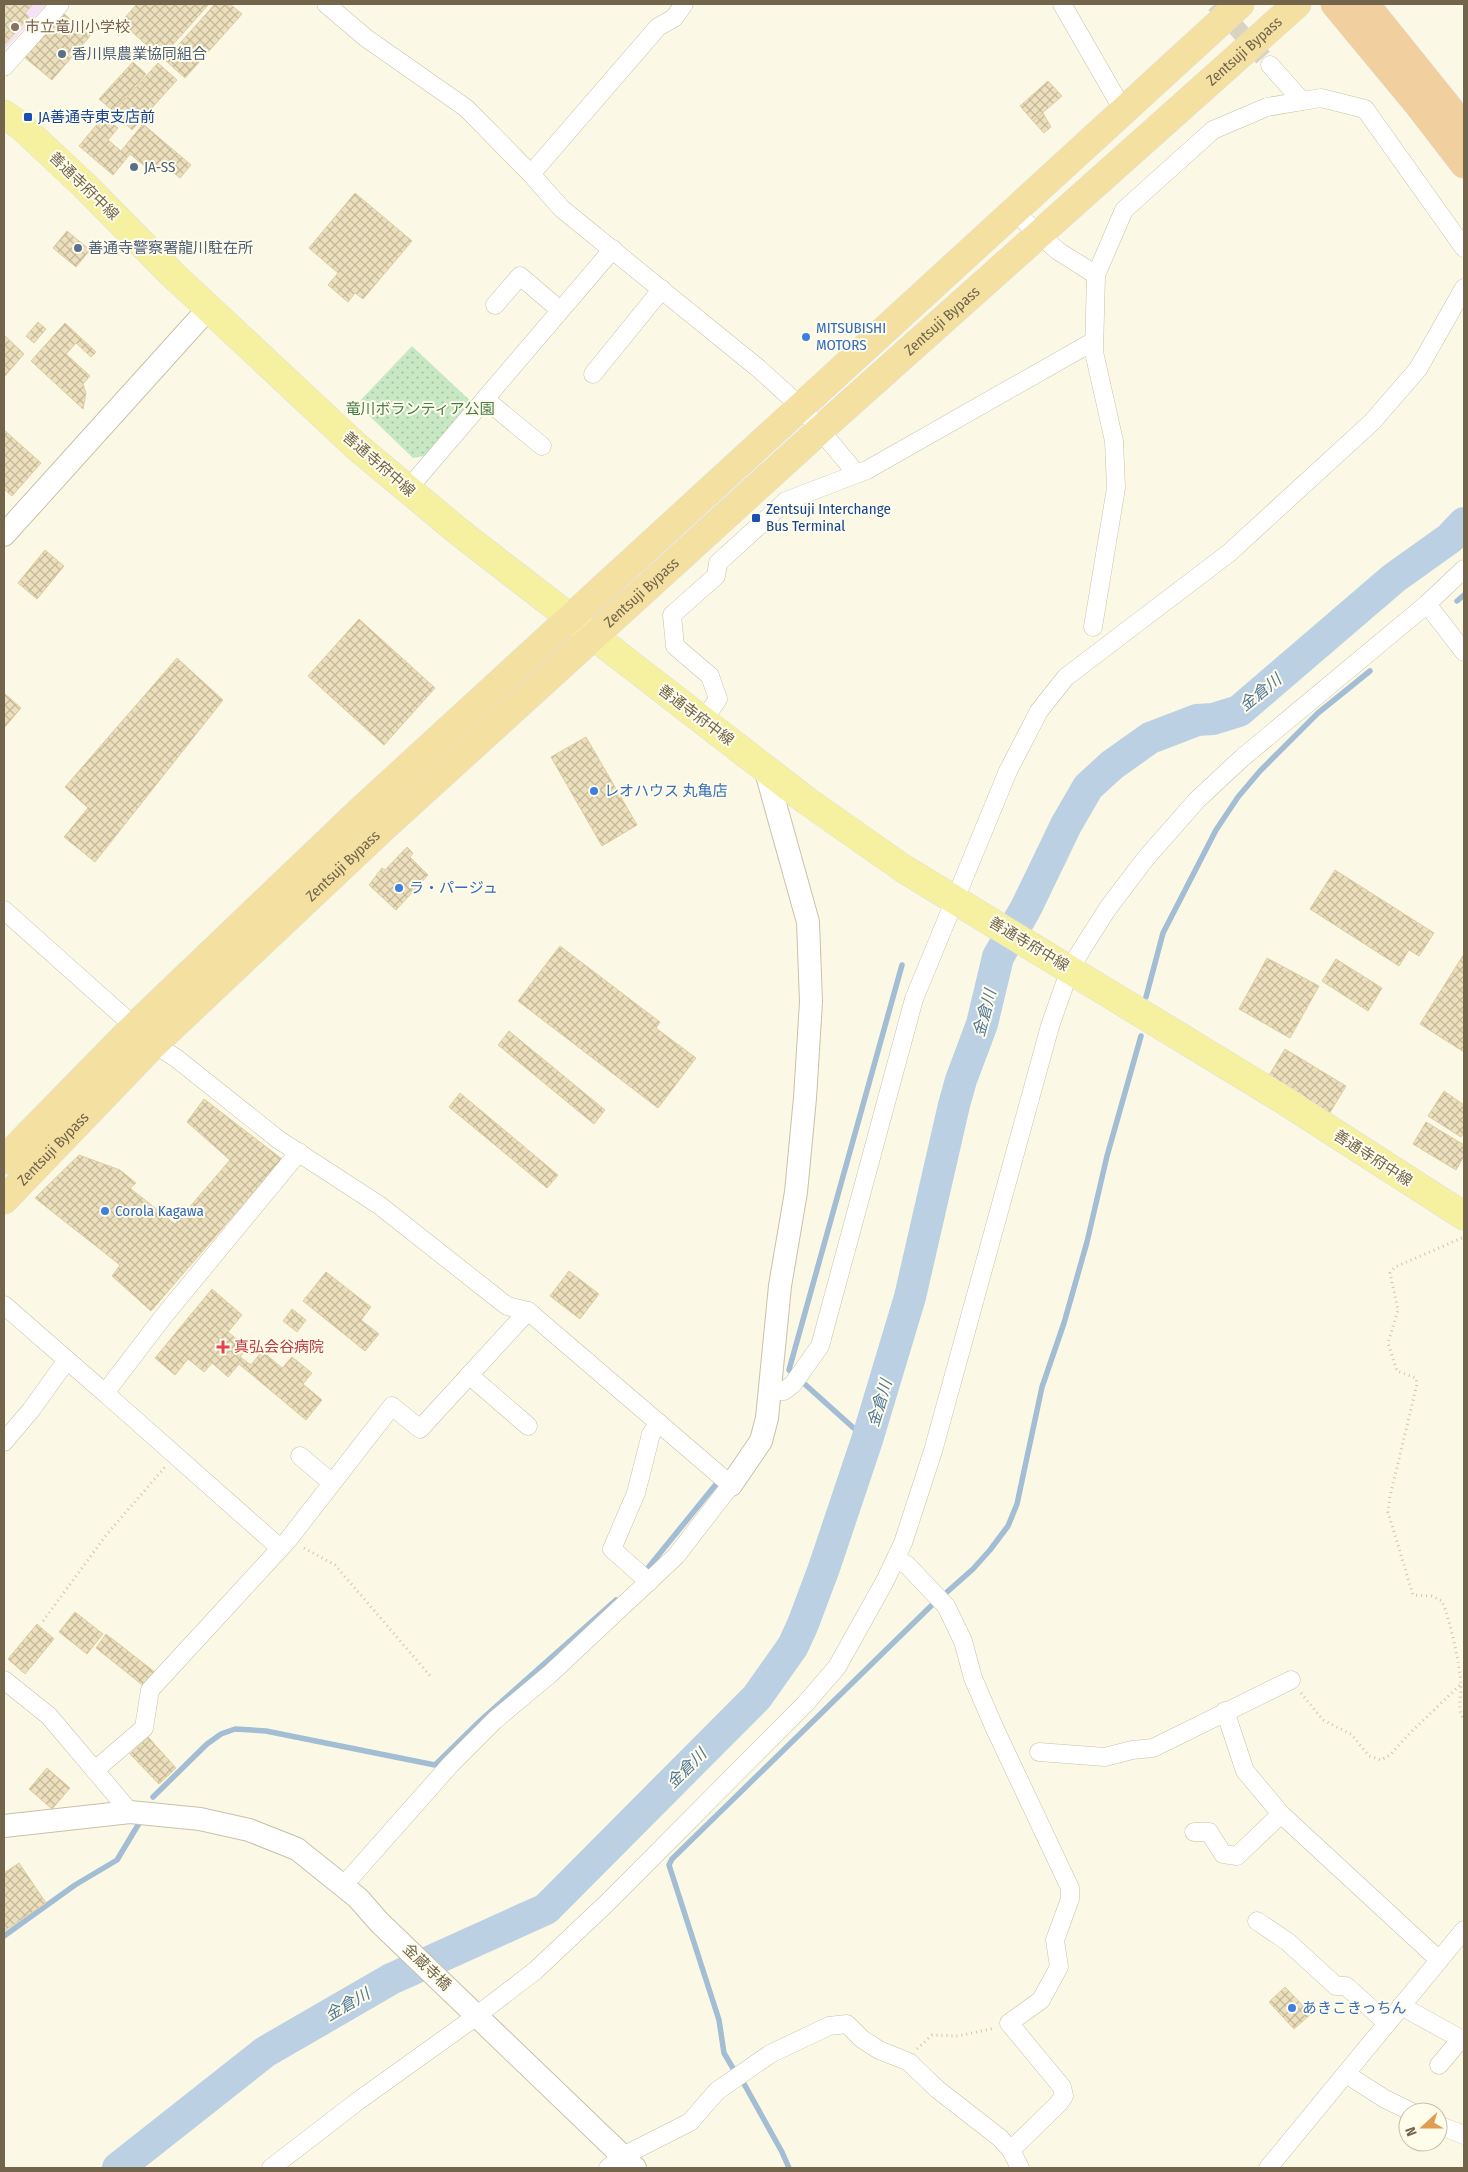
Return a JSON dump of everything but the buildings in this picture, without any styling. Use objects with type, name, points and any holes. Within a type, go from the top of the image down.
[{"type":"highway","name":"Zentsuji Bypass","points":[[4,1160],[134,1027],[360,811],[1240,4]]},
{"type":"highway","name":"Zentsuji Bypass","points":[[4,1200],[154,1044],[383,828],[821,429],[1298,4]]},
{"type":"highway","points":[[1335,4],[1417,103],[1464,164]]},
{"type":"highway","points":[[1364,4],[1464,127]]},
{"type":"main road","name":"善通寺府中線","points":[[4,114],[20,126],[84,185],[208,309],[356,446],[459,532],[702,721],[859,838],[904,869],[1282,1099],[1464,1216]]},
{"type":"street","points":[[4,67],[60,4]]},
{"type":"street","points":[[326,4],[366,38],[466,108],[531,174],[562,209],[662,289],[801,406],[856,473]]},
{"type":"street","points":[[531,174],[658,27],[674,18],[684,4]]},
{"type":"street","points":[[1062,4],[1124,110]]},
{"type":"street","points":[[1270,65],[1302,101]]},
{"type":"street","points":[[1093,627],[1116,488],[1114,440],[1094,352],[1096,275],[1124,210],[1213,130],[1267,107],[1321,98],[1365,110],[1464,248]]},
{"type":"street","points":[[1013,211],[1058,251],[1096,275]]},
{"type":"street","points":[[408,489],[612,249]]},
{"type":"street","points":[[496,305],[520,276],[560,310]]},
{"type":"street","points":[[770,1391],[784,1391],[797,1379],[820,1346],[914,999],[963,904],[1008,772],[1039,711],[1066,677],[1229,553],[1372,422],[1418,369],[1464,288]]},
{"type":"street","points":[[593,374],[662,289]]},
{"type":"street","points":[[4,535],[208,309]]},
{"type":"street","points":[[702,721],[718,699],[710,676],[675,646],[672,615],[716,576],[718,563],[786,501],[867,470],[1094,341]]},
{"type":"street","points":[[485,399],[542,446]]},
{"type":"street","points":[[270,2168],[350,2106],[536,1970],[607,1903],[805,1704],[837,1667],[896,1559],[933,1451],[1050,1026],[1063,965],[1146,858],[1197,800],[1242,758],[1427,604],[1464,569]]},
{"type":"street","points":[[1427,604],[1464,652]]},
{"type":"street","points":[[344,1886],[458,1757],[495,1720],[550,1674],[644,1578],[676,1556],[731,1485],[761,1440],[767,1418],[780,1286],[796,1192],[811,1002],[808,922],[765,768]]},
{"type":"street","points":[[4,910],[154,1044],[176,1058],[280,1140],[379,1205],[507,1306],[528,1311],[731,1485]]},
{"type":"street","points":[[104,1393],[163,1317],[299,1152]]},
{"type":"street","points":[[4,1305],[176,1456],[284,1544]]},
{"type":"street","points":[[95,1770],[144,1728],[150,1690],[284,1544],[392,1406],[420,1428],[528,1311]]},
{"type":"street","points":[[4,1442],[31,1410],[67,1360]]},
{"type":"street","points":[[468,1375],[528,1426]]},
{"type":"street","points":[[644,1578],[612,1549],[636,1494],[651,1434],[659,1423]]},
{"type":"street","points":[[300,1456],[332,1483]]},
{"type":"street","points":[[896,1559],[908,1566],[946,1606],[963,1641],[973,1678],[995,1729],[1070,1888],[1070,1899],[1055,1940],[1059,1967],[1041,2000],[1010,2023],[1062,2087],[1064,2096],[1011,2150]]},
{"type":"street","points":[[4,1680],[50,1716],[130,1812]]},
{"type":"street","points":[[1039,1752],[1105,1757],[1132,1750],[1153,1748],[1291,1680]]},
{"type":"street","points":[[1225,1712],[1245,1771],[1282,1814],[1438,1959]]},
{"type":"street","name":"金蔵寺橋","points":[[4,1826],[130,1812],[200,1819],[249,1830],[297,1849],[358,1898],[379,1922],[476,2013],[622,2164]]},
{"type":"street","points":[[1194,1832],[1209,1832],[1223,1854],[1237,1856],[1282,1814]]},
{"type":"street","points":[[1257,1921],[1288,1942],[1336,1986],[1346,1986],[1387,2023]]},
{"type":"street","points":[[1268,2168],[1438,1959],[1464,1930]]},
{"type":"street","points":[[1401,2006],[1461,2039],[1439,2065]]},
{"type":"street","points":[[622,2164],[690,2122],[717,2091],[770,2054],[829,2026],[847,2024],[862,2039],[879,2050],[905,2060],[1000,2138],[1011,2150],[1020,2168]]},
{"type":"street","points":[[1346,2074],[1398,2105]]},
{"type":"street","points":[[1448,2129],[1464,2135]]},
{"type":"path","points":[[1464,1237],[1395,1267],[1390,1273],[1398,1310],[1388,1343],[1397,1371],[1416,1378],[1417,1384],[1390,1496],[1388,1512],[1413,1595],[1432,1596],[1442,1600],[1448,1614],[1461,1685],[1459,1712],[1464,1720]]},
{"type":"path","points":[[44,1621],[107,1534],[176,1456]]},
{"type":"path","points":[[284,1544],[335,1565],[432,1678]]},
{"type":"path","points":[[1291,1680],[1323,1720],[1352,1734],[1369,1756],[1381,1760],[1390,1755],[1410,1732],[1461,1685]]},
{"type":"path","points":[[905,2060],[932,2035],[958,2036],[1010,2023]]},
{"type":"shaded area","name":"市立竜川小学校","points":[[4,4],[47,4],[4,50]]},
{"type":"green space","name":"竜川ボランティア公園","points":[[412,346],[477,407],[433,454],[413,458],[357,404]]},
{"type":"waterway","name":"金倉川","points":[[118,2168],[265,2052],[391,1979],[546,1909],[757,1697],[793,1646],[803,1624],[867,1440],[910,1297],[954,1105],[961,1080],[982,1024],[998,957],[1026,908],[1066,825],[1088,787],[1112,765],[1150,738],[1197,720],[1213,719],[1239,711],[1394,578],[1450,538],[1464,523]]},
{"type":"waterway","points":[[1457,601],[1464,595]]},
{"type":"waterway","points":[[1146,997],[1163,933],[1216,830],[1238,797],[1260,771],[1318,713],[1370,671]]},
{"type":"waterway","points":[[867,1440],[789,1370],[902,965]]},
{"type":"waterway","points":[[947,1592],[973,1569],[990,1550],[1008,1526],[1017,1504],[1042,1387],[1064,1323],[1087,1242],[1107,1156],[1141,1036]]},
{"type":"waterway","points":[[643,1574],[717,1483]]},
{"type":"waterway","points":[[153,1797],[207,1744],[221,1734],[235,1729],[266,1731],[435,1765],[481,1720],[616,1600]]},
{"type":"waterway","points":[[734,2070],[724,2053],[719,2020],[669,1865],[672,1859],[934,1603]]},
{"type":"waterway","points":[[4,1936],[75,1885],[117,1860],[141,1820]]},
{"type":"waterway","points":[[743,2082],[789,2168]]},
{"type":"tunnel","points":[[1215,4],[1270,65]]},
{"type":"place","name":"市立竜川小学校","points":[[15,27]]},
{"type":"place","name":"香川県農業協同組合","points":[[62,54]]},
{"type":"place","name":"JA善通寺東支店前","points":[[28,117]]},
{"type":"place","name":"JA-SS","points":[[134,167]]},
{"type":"place","name":"善通寺警察署龍川駐在所","points":[[78,248]]},
{"type":"place","name":"MITSUBISHI MOTORS","points":[[806,337]]},
{"type":"place","name":"Zentsuji Interchange Bus Terminal","points":[[756,518]]},
{"type":"place","name":"レオハウス 丸亀店","points":[[594,791]]},
{"type":"place","name":"ラ・パージュ","points":[[399,888]]},
{"type":"place","name":"Corola Kagawa","points":[[105,1211]]},
{"type":"place","name":"真弘会谷病院","points":[[223,1347]]},
{"type":"place","name":"あきこきっちん","points":[[1292,2008]]}]
